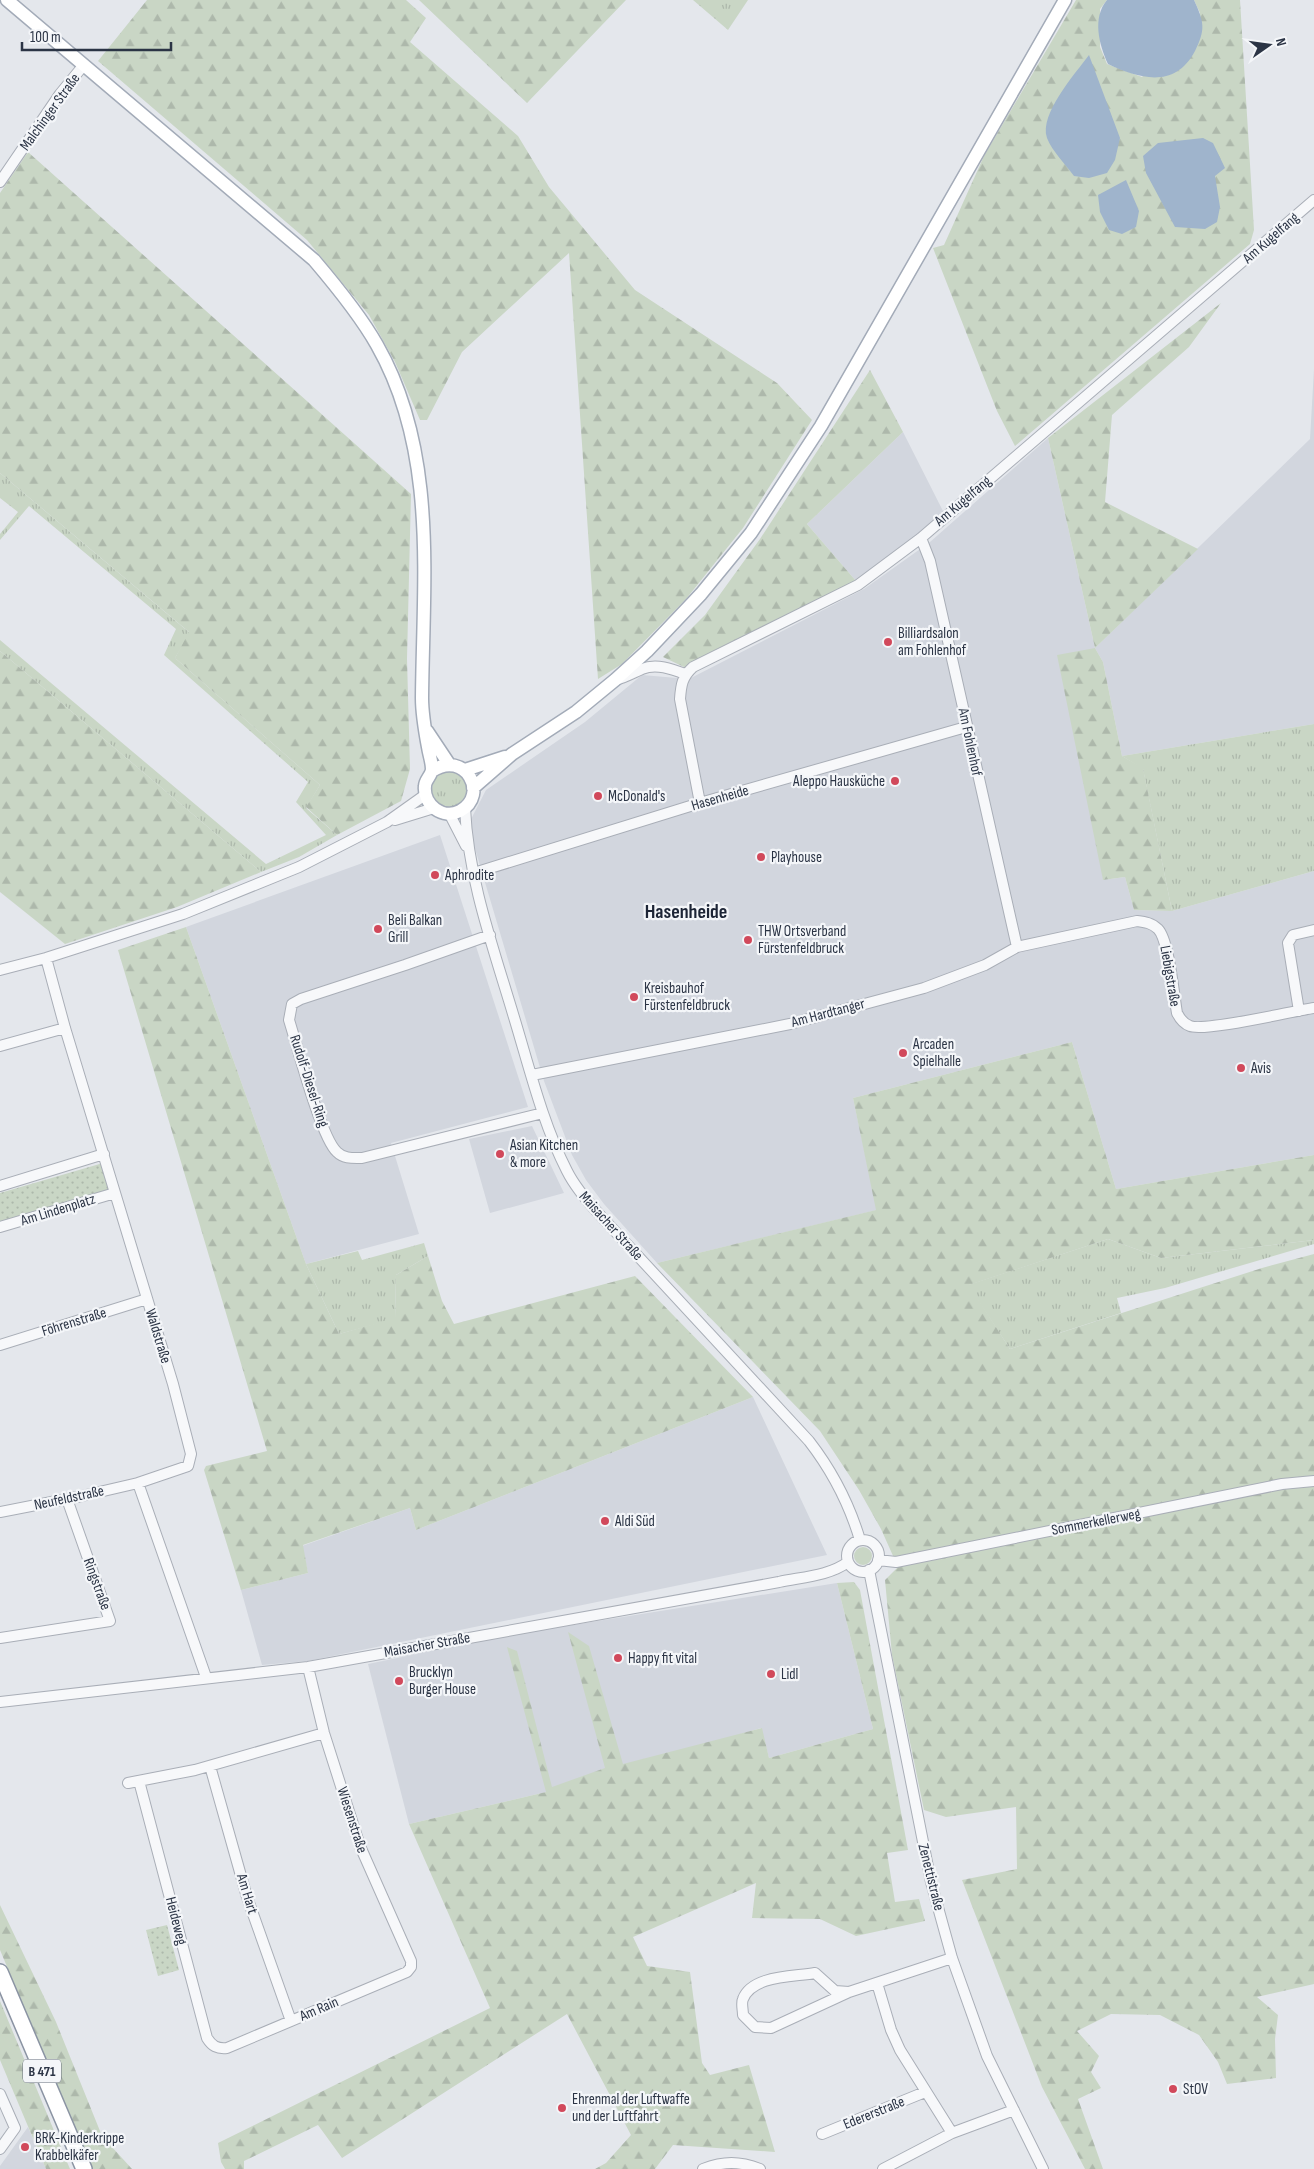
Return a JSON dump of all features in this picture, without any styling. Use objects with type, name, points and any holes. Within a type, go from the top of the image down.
[{"type":"highway","name":"B 471","points":[[0,1972],[84,2169]]},
{"type":"main road","points":[[7,0],[83,66],[252,205],[314,260],[340,290],[378,346],[397,390],[410,427],[417,458],[424,539],[422,702],[432,771]]},
{"type":"main road","points":[[474,788],[512,754],[576,712],[647,651],[701,594],[751,534],[821,426],[1065,0]]},
{"type":"main road","points":[[425,727],[450,764]]},
{"type":"main road","points":[[465,770],[512,754]]},
{"type":"main road","points":[[450,764],[465,770],[470,776],[474,788],[472,798],[465,808],[449,813],[434,808],[425,795],[425,782],[432,771],[439,766],[450,764]]},
{"type":"street","name":"Malchinger Straße","points":[[0,182],[60,94],[83,66]]},
{"type":"street","name":"Am Kugelfang","points":[[685,674],[692,667],[858,585],[921,538],[1314,200]]},
{"type":"street","name":"Am Fohlenhof","points":[[921,538],[930,561],[1017,947]]},
{"type":"street","points":[[615,680],[627,677],[644,668],[664,667],[685,674],[681,684],[680,699],[700,803]]},
{"type":"street","name":"Hasenheide","points":[[474,873],[700,803],[966,727]]},
{"type":"street","points":[[0,970],[46,958],[183,914],[299,867],[387,822],[425,795]]},
{"type":"street","points":[[387,822],[434,808]]},
{"type":"street","name":"Maisacher Straße","points":[[465,808],[469,851],[490,935],[543,1112],[568,1172],[587,1201],[809,1441],[824,1461],[846,1498],[860,1540]]},
{"type":"street","name":"Maisacher Straße","points":[[449,813],[469,851]]},
{"type":"street","name":"Liebigstraße","points":[[1117,924],[1137,921],[1148,922],[1159,930],[1165,942],[1177,1013],[1180,1019],[1190,1026],[1196,1028],[1221,1026],[1314,1008]]},
{"type":"street","name":"Am Hardtanger","points":[[532,1075],[736,1036],[864,1004],[924,988],[985,965],[1017,947],[1117,924]]},
{"type":"street","points":[[1299,1010],[1288,943],[1294,935],[1314,930]]},
{"type":"street","name":"Rudolf-Diesel-Ring","points":[[490,935],[413,963],[300,998],[292,1004],[289,1020],[321,1123],[330,1143],[343,1156],[362,1158],[543,1112]]},
{"type":"street","name":"Waldstraße","points":[[46,958],[65,1028],[173,1384],[191,1454],[188,1466],[138,1483]]},
{"type":"street","points":[[0,1046],[65,1028]]},
{"type":"street","points":[[0,1186],[104,1154]]},
{"type":"street","name":"Am Lindenplatz","points":[[0,1227],[115,1193]]},
{"type":"street","name":"Föhrenstraße","points":[[0,1345],[147,1299]]},
{"type":"street","name":"Sommerkellerweg","points":[[878,1560],[896,1562],[1282,1484],[1314,1481]]},
{"type":"street","points":[[138,1483],[206,1677]]},
{"type":"street","name":"Neufeldstraße","points":[[0,1512],[138,1483]]},
{"type":"street","name":"Ringstraße","points":[[0,1638],[110,1621],[67,1499]]},
{"type":"street","points":[[860,1540],[867,1540],[875,1546],[878,1560],[869,1570],[858,1570],[848,1562],[848,1551],[850,1547],[860,1540]]},
{"type":"street","name":"Maisacher Straße","points":[[0,1702],[206,1677],[308,1667],[779,1582],[827,1572],[841,1567],[848,1562]]},
{"type":"street","name":"Zenettistraße","points":[[869,1570],[927,1864],[952,1958],[987,2056],[1043,2169]]},
{"type":"street","name":"Wiesenstraße","points":[[308,1667],[324,1734],[360,1846],[411,1961],[411,1968]]},
{"type":"street","points":[[128,1783],[210,1766],[324,1734]]},
{"type":"street","name":"Am Hart","points":[[210,1766],[247,1898],[291,2021]]},
{"type":"street","name":"Heideweg","points":[[140,1781],[207,2038],[211,2045],[218,2049],[227,2048]]},
{"type":"street","points":[[849,1992],[835,1991],[815,1974],[765,1981],[750,1988],[742,2000],[743,2015],[755,2027],[771,2028],[849,1992],[952,1958]]},
{"type":"street","name":"Am Rain","points":[[227,2048],[407,1972],[411,1968]]},
{"type":"street","name":"Edererstraße","points":[[877,1983],[894,2037],[925,2092],[952,2133]]},
{"type":"street","name":"Edererstraße","points":[[822,2134],[925,2092]]},
{"type":"street","points":[[0,2094],[14,2128],[0,2149]]},
{"type":"street","points":[[883,2169],[952,2133],[1014,2110]]},
{"type":"street","points":[[703,2169],[721,2162],[750,2165],[760,2169]]},
{"type":"shaded area","points":[[1314,369],[1314,724],[1122,756],[1103,662],[1095,648],[1310,439]]},
{"type":"shaded area","points":[[903,432],[943,511],[922,532],[856,581],[807,524]]},
{"type":"shaded area","points":[[1048,438],[1095,648],[1103,880],[1125,877],[1134,910],[1172,911],[1314,871],[1314,1155],[1116,1189],[1072,1042],[853,1098],[877,1210],[657,1263],[604,1204],[586,1180],[572,1155],[544,1081],[468,825],[486,790],[585,722],[642,675],[689,679],[864,589],[930,542]]},
{"type":"shaded area","points":[[440,835],[528,1107],[391,1143],[419,1234],[306,1264],[186,927]]},
{"type":"shaded area","points":[[532,1126],[564,1193],[490,1213],[469,1139]]},
{"type":"shaded area","points":[[753,1397],[827,1555],[308,1661],[262,1665],[241,1590],[308,1573],[302,1546],[410,1508],[416,1530]]},
{"type":"shaded area","points":[[837,1583],[873,1729],[769,1758],[761,1728],[546,1792],[409,1824],[368,1664],[504,1636]]},
{"type":"shaded area","name":"BRK-Kinderkrippe Krabbelkäfer","points":[[28,2127],[46,2169],[0,2169],[0,2166]]},
{"type":"green space","points":[[147,0],[406,0],[426,18],[410,42],[518,136],[549,187],[635,290],[777,383],[812,420],[743,528],[686,599],[622,664],[598,679],[569,253],[462,352],[427,420],[420,420],[395,362],[369,315],[307,240],[98,61]]},
{"type":"green space","points":[[419,0],[626,0],[527,103]]},
{"type":"green space","points":[[693,0],[748,0],[728,30]]},
{"type":"green space","points":[[1076,0],[1107,0],[1100,9],[1100,47],[1107,64],[1142,77],[1200,13],[1194,0],[1240,0],[1254,230],[1250,244],[1015,446],[997,411],[933,248],[944,245],[984,156]]},
{"type":"green space","points":[[28,152],[411,494],[407,659],[410,769],[401,801],[337,835],[306,807],[320,785],[175,658],[189,632],[0,473],[0,193]]},
{"type":"green space","points":[[1221,303],[1189,347],[1112,415],[1105,502],[1198,549],[1095,648],[1048,438]]},
{"type":"green space","points":[[870,370],[903,432],[807,524],[856,581],[686,668],[663,657],[705,615],[760,539]]},
{"type":"green space","points":[[0,473],[190,633],[175,658],[320,785],[306,808],[337,835],[299,857],[261,872],[0,651],[0,640],[266,864],[326,835],[296,802],[308,782],[164,655],[176,629],[29,506],[0,540],[0,534],[18,512],[0,498]]},
{"type":"green space","points":[[1095,648],[1103,662],[1122,756],[1143,768],[1172,911],[1134,910],[1125,877],[1103,880],[1057,655]]},
{"type":"green space","points":[[0,651],[261,872],[177,907],[65,944],[0,892]]},
{"type":"green space","points":[[1314,724],[1314,871],[1172,911],[1143,769],[1122,756]]},
{"type":"green space","points":[[450,771],[457,772],[463,776],[467,782],[467,796],[463,802],[457,806],[450,807],[443,806],[437,802],[433,796],[432,789],[433,782],[437,776],[443,772]]},
{"type":"green space","points":[[186,927],[306,1264],[339,1334],[395,1318],[396,1275],[428,1256],[442,1301],[454,1324],[635,1276],[753,1397],[416,1530],[410,1508],[303,1545],[308,1573],[241,1590],[204,1470],[206,1466],[267,1451],[118,950]]},
{"type":"green space","points":[[1072,1042],[1116,1189],[1314,1155],[1314,1240],[1161,1258],[1108,1239],[969,1285],[1010,1349],[1262,1268],[1314,1254],[1314,1984],[1257,1997],[1278,2015],[1275,2039],[1276,2078],[1227,2084],[1218,2062],[1199,2035],[1160,2015],[1111,2014],[1077,2031],[1099,2056],[1091,2072],[1101,2088],[1078,2099],[1103,2169],[1085,2169],[1042,2087],[962,1880],[1017,1869],[1016,1807],[946,1817],[924,1810],[892,1655],[885,1580],[898,1567],[881,1529],[859,1490],[820,1431],[657,1263],[876,1210],[853,1098]]},
{"type":"green space","points":[[103,1163],[111,1191],[0,1222],[0,1193]]},
{"type":"green space","points":[[1108,1239],[1161,1258],[1314,1240],[1314,1244],[1165,1288],[1117,1298],[1121,1313],[1010,1349],[968,1285]]},
{"type":"green space","points":[[424,1243],[428,1256],[396,1275],[395,1319],[339,1334],[306,1264],[358,1251],[362,1260]]},
{"type":"green space","points":[[863,1547],[869,1550],[872,1556],[869,1562],[863,1565],[857,1562],[854,1556],[857,1550]]},
{"type":"green space","points":[[854,1582],[860,1590],[908,1850],[887,1853],[895,1902],[919,1899],[925,1921],[856,1936],[820,1919],[752,1918],[756,1883],[633,1937],[647,1966],[690,1972],[702,2063],[710,2075],[749,2065],[775,2152],[673,2145],[655,2169],[595,2169],[606,2163],[631,2135],[567,2014],[342,2158],[318,2125],[244,2161],[244,2169],[225,2169],[221,2162],[218,2143],[490,2008],[409,1824],[546,1792],[507,1647],[517,1651],[552,1787],[605,1768],[568,1632],[589,1646],[623,1764],[762,1728],[769,1758],[873,1729],[837,1583]]},
{"type":"green space","points":[[0,1905],[56,2022],[102,2136],[132,2169],[92,2169],[0,1950]]},
{"type":"green space","points":[[167,1925],[179,1970],[158,1976],[146,1930]]},
{"type":"green space","points":[[0,2001],[70,2169],[46,2169],[0,2060]]},
{"type":"water","points":[[1107,0],[1194,0],[1202,20],[1202,31],[1195,51],[1187,63],[1167,76],[1156,77],[1132,74],[1108,64],[1100,40],[1098,23],[1102,7]]},
{"type":"water","points":[[1089,55],[1120,138],[1115,160],[1107,173],[1089,178],[1074,176],[1049,143],[1046,128],[1053,106],[1067,83]]},
{"type":"water","points":[[1203,138],[1213,143],[1225,168],[1215,176],[1220,207],[1217,222],[1205,229],[1175,227],[1146,173],[1143,156],[1158,143]]},
{"type":"water","points":[[1126,180],[1139,211],[1136,227],[1122,234],[1109,230],[1100,212],[1098,195]]},
{"type":"place","name":"Billiardsalon am Fohlenhof","points":[[888,642]]},
{"type":"place","name":"Aleppo Hausküche","points":[[895,781]]},
{"type":"place","name":"McDonald's","points":[[598,796]]},
{"type":"place","name":"Playhouse","points":[[761,857]]},
{"type":"place","name":"Aphrodite","points":[[435,875]]},
{"type":"place","name":"Beli Balkan Grill","points":[[378,929]]},
{"type":"place","name":"THW Ortsverband Fürstenfeldbruck","points":[[748,940]]},
{"type":"place","name":"Kreisbauhof Fürstenfeldbruck","points":[[634,997]]},
{"type":"place","name":"Arcaden Spielhalle","points":[[903,1053]]},
{"type":"place","name":"Avis","points":[[1241,1068]]},
{"type":"place","name":"Asian Kitchen & more","points":[[500,1154]]},
{"type":"place","name":"Aldi Süd","points":[[605,1521]]},
{"type":"place","name":"Happy fit vital","points":[[618,1658]]},
{"type":"place","name":"Lidl","points":[[771,1674]]},
{"type":"place","name":"Brucklyn Burger House","points":[[399,1681]]},
{"type":"place","name":"StOV","points":[[1173,2089]]},
{"type":"place","name":"Ehrenmal der Luftwaffe und der Luftfahrt","points":[[562,2108]]},
{"type":"place","name":"BRK-Kinderkrippe Krabbelkäfer","points":[[25,2147]]},
{"type":"district","name":"Hasenheide","points":[[686,912]]}]
